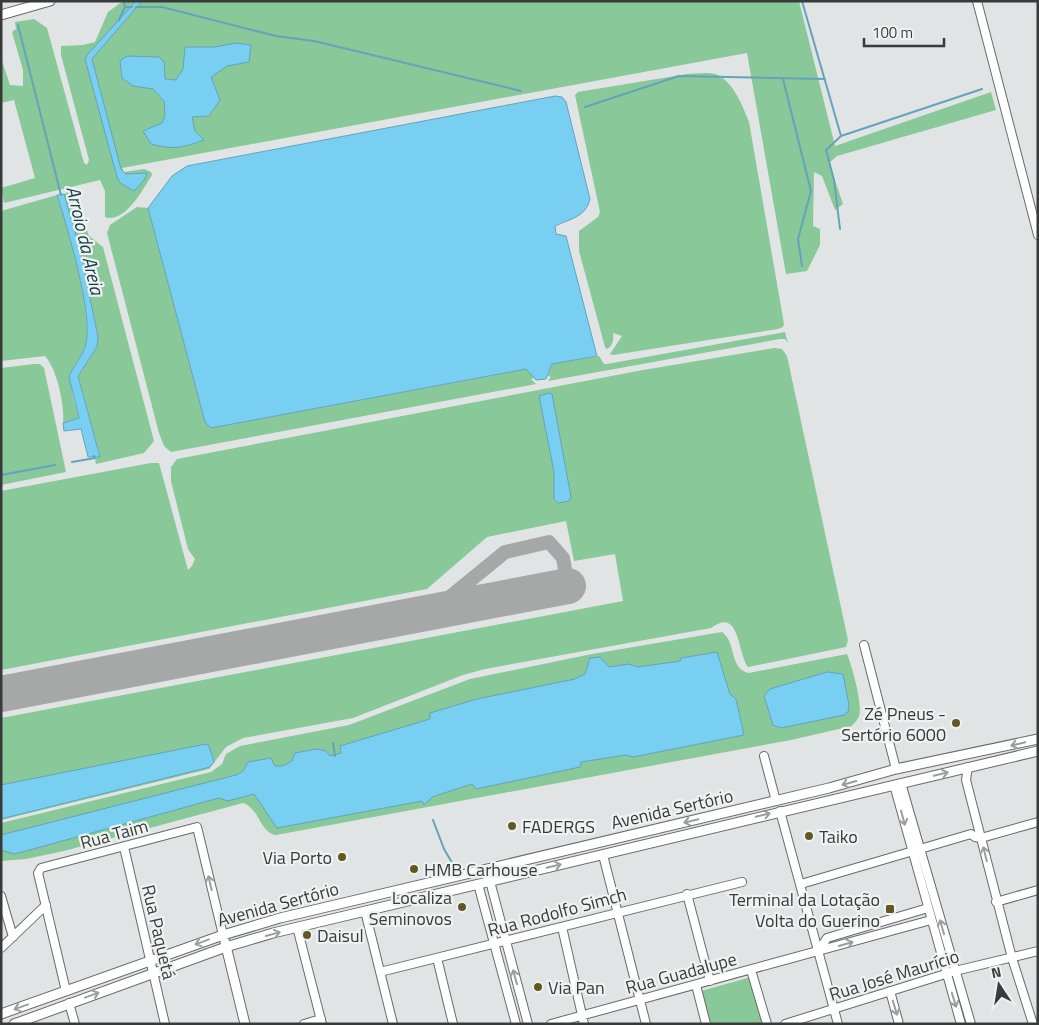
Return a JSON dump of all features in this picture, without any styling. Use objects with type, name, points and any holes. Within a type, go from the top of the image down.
[{"type":"main road","points":[[1,14],[50,1]]},
{"type":"main road","name":"Avenida Sertório","points":[[1,1014],[223,935],[345,902],[848,784],[896,769],[1038,739]]},
{"type":"main road","name":"Avenida Sertório","points":[[14,1024],[153,972],[226,947],[297,927],[1038,751]]},
{"type":"main road","points":[[898,784],[899,774],[930,763]]},
{"type":"main road","points":[[223,935],[245,1024]]},
{"type":"street","points":[[977,1],[1038,235]]},
{"type":"street","points":[[864,645],[896,769]]},
{"type":"street","points":[[764,756],[776,801]]},
{"type":"street","points":[[968,768],[966,780],[996,902],[1012,958],[1035,1023]]},
{"type":"street","points":[[898,784],[916,850],[971,1024]]},
{"type":"street","points":[[780,811],[838,1024]]},
{"type":"street","points":[[801,884],[971,834],[981,838],[1038,822]]},
{"type":"street","name":"Rua Taim","points":[[46,905],[39,870],[197,827],[223,935]]},
{"type":"street","name":"Rua Paquetá","points":[[124,847],[165,1024]]},
{"type":"street","points":[[916,850],[931,920],[961,1024]]},
{"type":"street","points":[[603,855],[619,911],[646,1024]]},
{"type":"street","points":[[487,870],[528,1024]]},
{"type":"street","name":"Rua Rodolfo Simch","points":[[380,972],[687,894],[742,882]]},
{"type":"street","points":[[478,884],[516,1024]]},
{"type":"street","points":[[996,902],[1038,890]]},
{"type":"street","points":[[687,894],[710,981]]},
{"type":"street","points":[[1,896],[13,937]]},
{"type":"street","points":[[1,948],[46,905]]},
{"type":"street","points":[[46,905],[66,991]]},
{"type":"street","points":[[818,952],[827,938],[928,908]]},
{"type":"street","points":[[365,911],[394,1024]]},
{"type":"street","name":"Rua Guadalupe","points":[[551,1024],[583,1020],[639,1000],[931,920]]},
{"type":"street","points":[[870,926],[873,936]]},
{"type":"street","points":[[297,927],[322,1021],[304,1024]]},
{"type":"street","points":[[562,927],[583,1020]]},
{"type":"street","points":[[938,947],[947,945]]},
{"type":"street","name":"Rua José Maurício","points":[[785,1024],[955,971],[1038,951]]},
{"type":"street","points":[[437,958],[454,1024]]},
{"type":"street","points":[[751,970],[767,1024]]},
{"type":"street","points":[[696,985],[706,1024]]},
{"type":"street","points":[[890,992],[900,1024]]},
{"type":"street","points":[[69,1003],[75,1024]]},
{"type":"green space","points":[[123,1],[799,1],[835,146],[991,92],[996,110],[837,156],[829,163],[843,204],[835,210],[822,176],[814,172],[813,226],[820,229],[820,245],[807,271],[786,274],[747,53],[122,168],[124,172],[144,169],[151,172],[152,175],[133,204],[120,215],[112,218],[105,217],[105,191],[100,180],[4,203],[1,188],[35,178],[14,100],[1,103],[1,58],[10,85],[23,86],[23,70],[12,32],[16,29],[15,22],[34,19],[47,28],[84,163],[87,165],[89,160],[61,55],[61,46],[83,45],[95,42],[108,12]]},
{"type":"green space","points":[[712,73],[721,77],[732,88],[744,109],[749,122],[784,324],[783,327],[778,329],[613,355],[610,354],[622,336],[613,333],[612,344],[607,349],[605,347],[579,251],[579,231],[598,217],[600,212],[575,95],[578,92],[687,74]]},
{"type":"green space","points":[[68,192],[74,193],[89,236],[103,247],[154,441],[144,453],[96,464],[95,458],[100,456],[78,376],[97,347],[98,337],[80,249],[64,194]]},
{"type":"green space","points":[[57,195],[76,262],[86,314],[87,330],[85,348],[74,370],[71,384],[79,418],[63,423],[63,407],[59,388],[53,370],[45,356],[1,361],[1,211]]},
{"type":"green space","points":[[137,207],[148,208],[205,422],[211,428],[527,369],[534,378],[531,379],[536,384],[171,452],[164,446],[159,433],[107,233],[110,225]]},
{"type":"green space","points":[[785,332],[788,343],[785,339],[780,339],[548,381],[551,377],[548,376],[552,364],[599,356],[604,364],[607,364]]},
{"type":"green space","points":[[774,348],[782,349],[787,356],[848,640],[846,647],[748,667],[733,627],[727,623],[720,623],[711,628],[485,669],[463,675],[353,718],[243,738],[226,747],[209,769],[1,820],[1,718],[623,601],[615,554],[574,561],[566,521],[487,537],[427,589],[1,670],[1,491],[159,463],[188,570],[195,559],[188,549],[171,481],[171,467],[177,459],[643,370]]},
{"type":"green space","points":[[40,364],[44,368],[66,472],[1,485],[1,368]]},
{"type":"green space","points":[[722,632],[730,642],[738,666],[743,671],[749,673],[847,654],[860,703],[858,719],[852,726],[791,740],[276,835],[266,830],[249,806],[243,803],[64,851],[26,859],[1,861],[1,823],[211,772],[222,764],[226,754],[240,746],[349,725],[470,679],[592,654]]},
{"type":"green space","points":[[751,977],[764,1024],[710,1024],[701,991]]},
{"type":"water","points":[[136,1],[142,1],[92,59],[121,169],[126,174],[147,173],[145,179],[134,191],[120,183],[117,177],[85,59]]},
{"type":"water","points":[[236,43],[251,45],[249,62],[227,66],[211,77],[220,100],[209,116],[192,117],[195,131],[204,140],[178,147],[151,144],[143,131],[162,123],[165,115],[164,101],[153,89],[133,86],[122,78],[120,61],[127,56],[159,57],[164,62],[165,79],[176,80],[183,69],[185,47],[215,47]]},
{"type":"water","points":[[555,96],[562,97],[566,102],[590,199],[581,214],[555,226],[556,234],[566,236],[597,356],[552,364],[546,379],[536,380],[526,369],[211,428],[205,422],[148,208],[172,176],[187,166]]},
{"type":"water","points":[[64,194],[80,249],[98,337],[97,347],[78,376],[100,457],[88,457],[81,429],[64,431],[63,423],[79,418],[69,377],[85,348],[87,329],[83,291],[57,195]]},
{"type":"water","points":[[552,394],[571,497],[569,501],[558,503],[554,499],[554,472],[539,396]]},
{"type":"water","points":[[717,652],[730,694],[736,699],[744,735],[633,757],[626,755],[581,762],[580,767],[476,789],[472,784],[432,797],[424,805],[422,801],[277,828],[254,794],[228,801],[219,798],[15,854],[1,850],[1,835],[236,775],[243,771],[248,762],[271,758],[275,766],[283,766],[292,761],[295,753],[317,749],[326,751],[330,756],[341,753],[340,746],[430,719],[430,713],[477,699],[575,679],[585,674],[590,658],[600,657],[609,667],[629,664],[638,667],[680,661],[681,658]]},
{"type":"water","points":[[827,672],[843,674],[849,705],[848,712],[844,715],[781,728],[773,725],[764,696],[770,689]]},
{"type":"water","points":[[206,744],[209,746],[214,762],[210,767],[1,819],[1,785]]},
{"type":"waterway","points":[[119,20],[125,7],[124,1]]},
{"type":"waterway","points":[[802,1],[841,136],[982,89]]},
{"type":"waterway","points":[[125,7],[132,7]]},
{"type":"waterway","points":[[136,7],[162,7],[276,36],[314,41],[521,91]]},
{"type":"waterway","name":"Arroio da Areia","points":[[18,25],[61,195]]},
{"type":"waterway","points":[[585,107],[679,76],[825,79]]},
{"type":"waterway","points":[[783,79],[811,191],[798,239],[802,266]]},
{"type":"waterway","points":[[840,229],[834,180],[826,150],[841,136]]},
{"type":"waterway","points":[[72,462],[95,458],[94,456]]},
{"type":"waterway","points":[[1,475],[55,465]]},
{"type":"waterway","points":[[333,743],[335,756]]},
{"type":"waterway","points":[[433,820],[444,849],[457,871]]},
{"type":"taxiway","points":[[373,623],[427,612],[439,606],[505,552],[549,542],[563,558],[568,586]]},
{"type":"runway","points":[[1,694],[568,586]]},
{"type":"place","name":"Zé Pneus - Sertório 6000","points":[[956,723]]},
{"type":"place","name":"FADERGS","points":[[512,826]]},
{"type":"place","name":"Taiko","points":[[809,836]]},
{"type":"place","name":"Via Porto","points":[[342,857]]},
{"type":"place","name":"HMB Carhouse","points":[[414,869]]},
{"type":"place","name":"Localiza Seminovos","points":[[462,907]]},
{"type":"place","name":"Terminal da Lotação Volta do Guerino","points":[[890,909]]},
{"type":"place","name":"Daisul","points":[[307,935]]},
{"type":"place","name":"Via Pan","points":[[538,987]]}]
